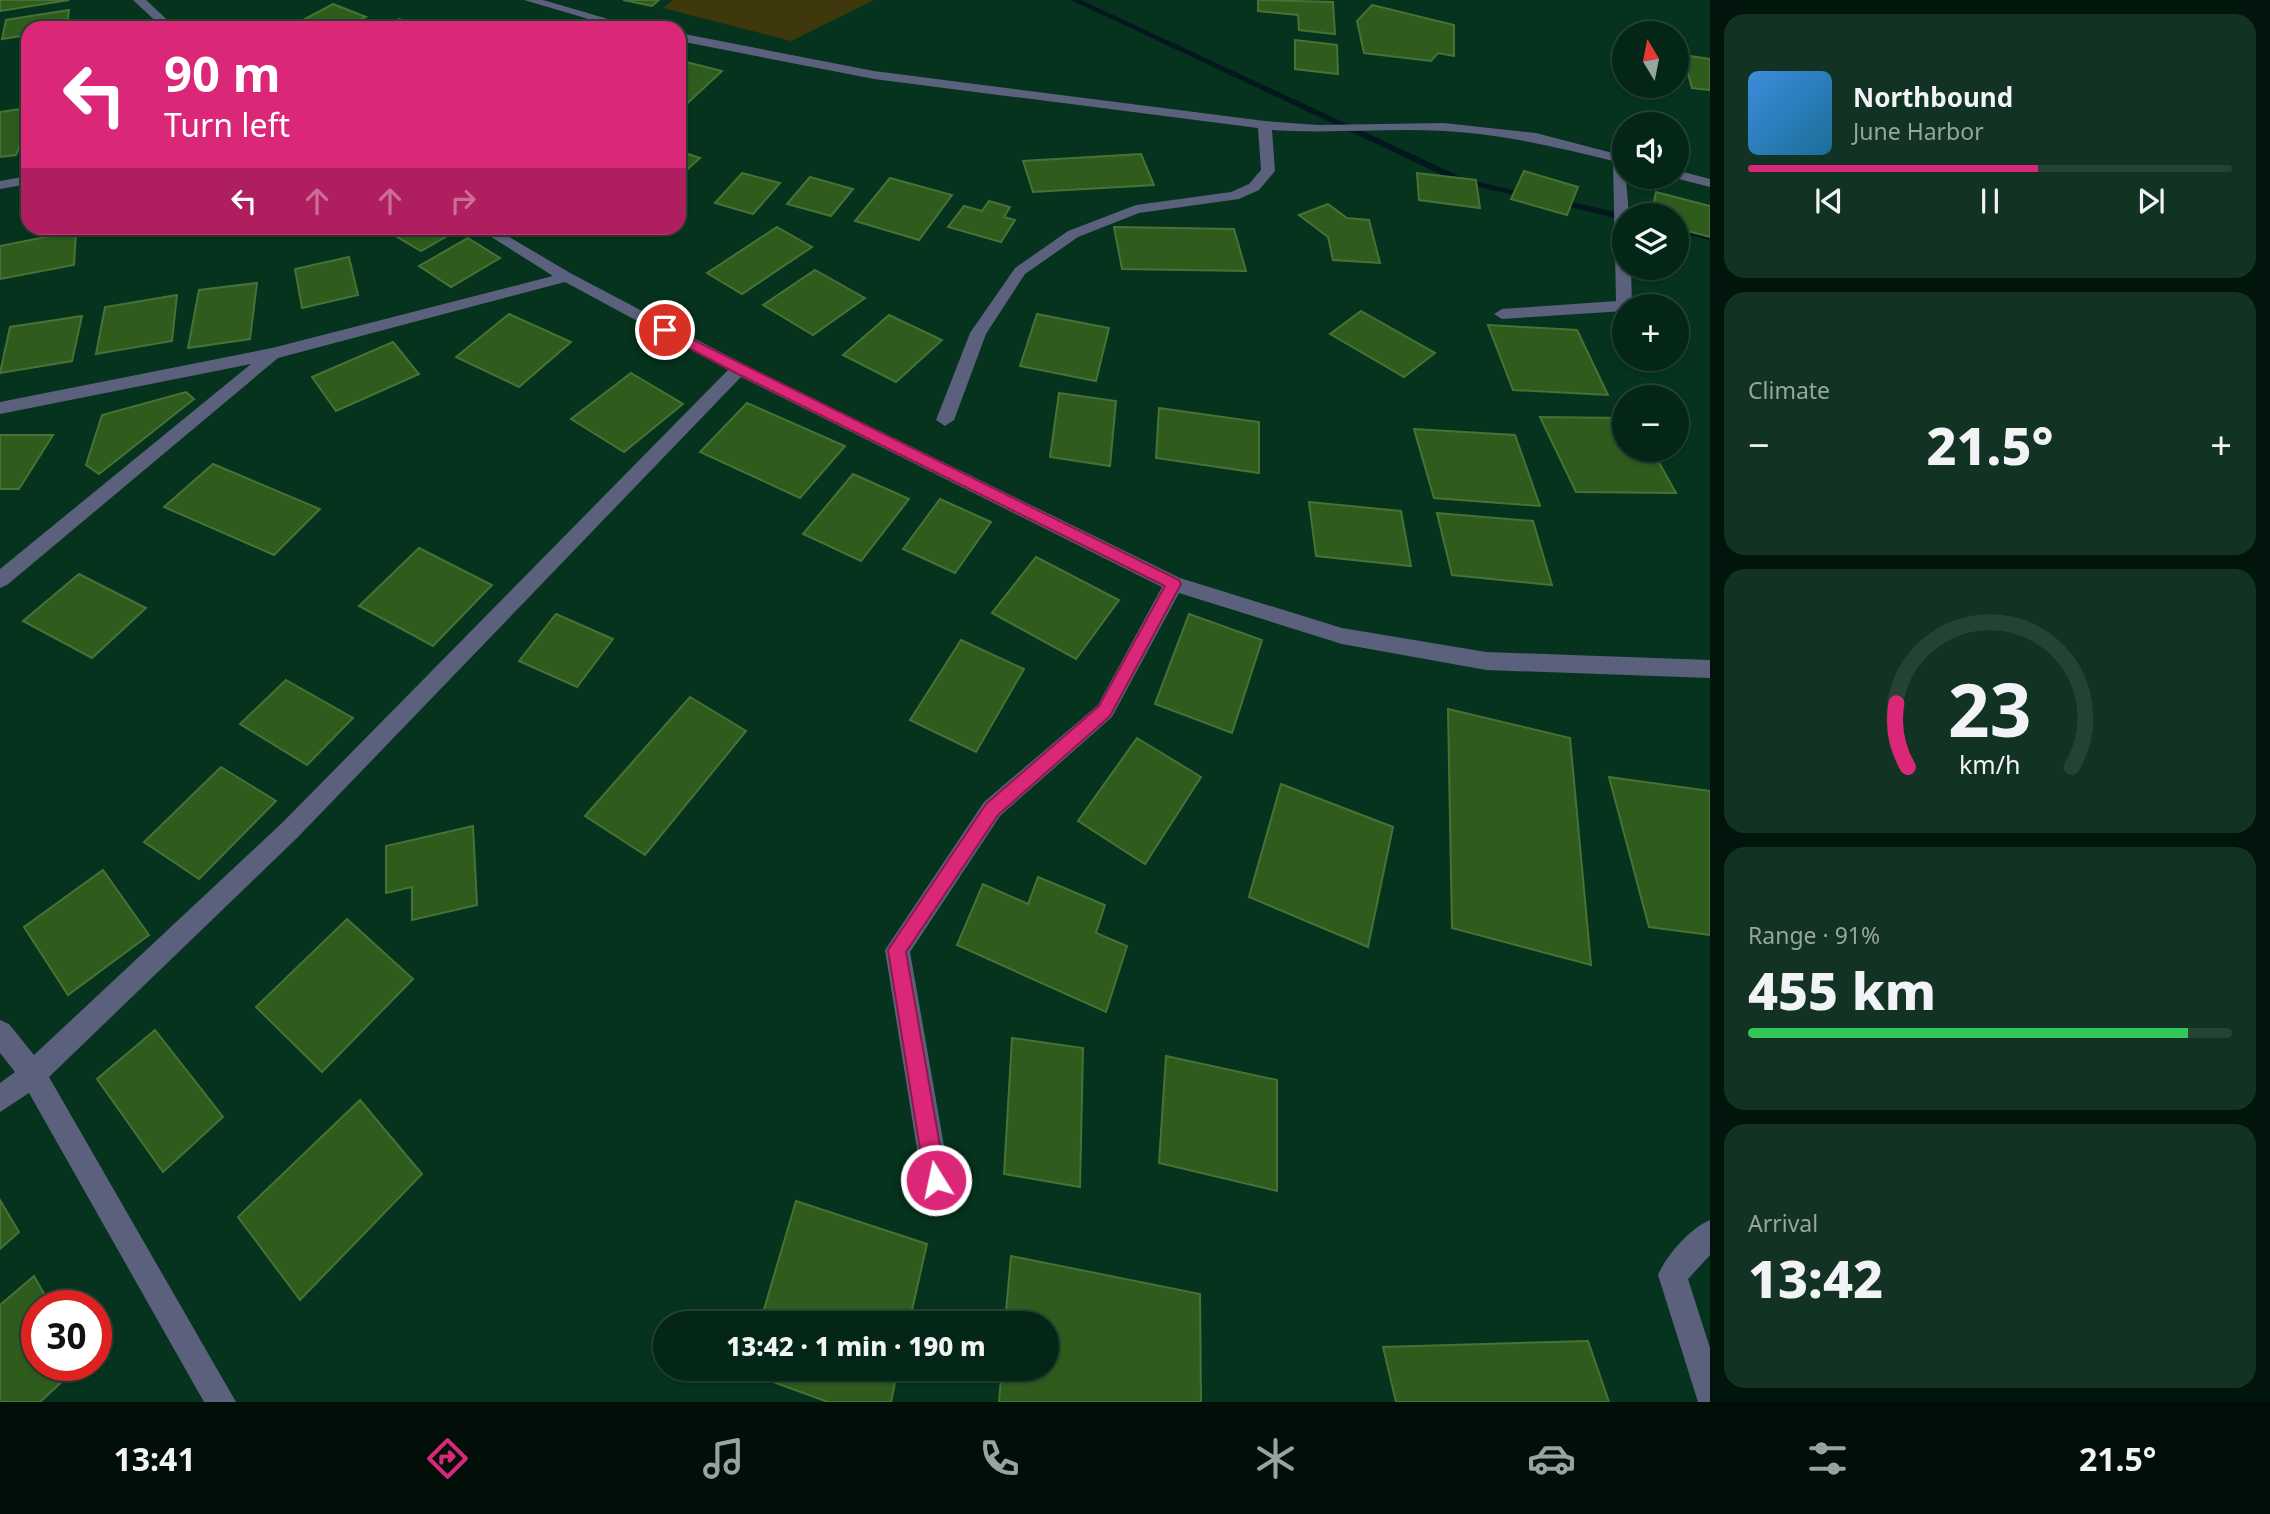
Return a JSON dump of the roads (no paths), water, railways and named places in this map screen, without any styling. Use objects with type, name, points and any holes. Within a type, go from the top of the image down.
[{"type":"street","points":[[139,0],[162,21]]},
{"type":"street","points":[[530,0],[598,21]]},
{"type":"street","points":[[686,38],[874,75],[1265,125],[1318,129],[1444,127],[1536,137],[1612,157]]},
{"type":"street","points":[[945,420],[978,332],[1020,271],[1073,234],[1136,209],[1234,196],[1254,187],[1268,171],[1265,125]]},
{"type":"street","points":[[1689,177],[1710,183]]},
{"type":"street","points":[[0,185],[21,181]]},
{"type":"street","points":[[1622,189],[1624,294]]},
{"type":"street","points":[[496,235],[567,277],[739,369],[1174,584],[1342,636],[1486,661],[1710,669]]},
{"type":"street","points":[[0,408],[272,354],[567,277]]},
{"type":"street","points":[[1502,314],[1612,307]]},
{"type":"street","points":[[0,580],[272,354]]},
{"type":"street","points":[[0,1099],[33,1074],[291,829],[739,369]]},
{"type":"street","points":[[936,1180],[897,950],[992,809],[1105,711],[1174,584]]},
{"type":"street","points":[[0,1033],[33,1074],[221,1402]]},
{"type":"street","points":[[1710,1234],[1672,1275],[1710,1394]]},
{"type":"waterway","points":[[1075,0],[1460,180],[1531,196]]},
{"type":"waterway","points":[[1554,201],[1612,214]]},
{"type":"waterway","points":[[1689,232],[1710,237]]}]
